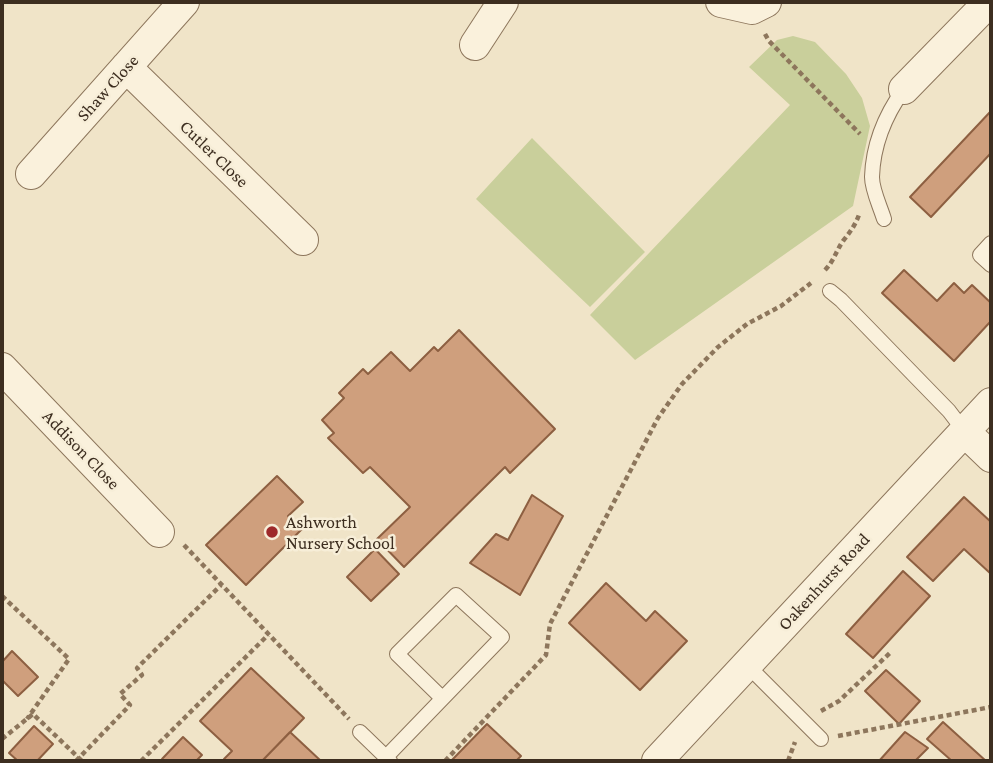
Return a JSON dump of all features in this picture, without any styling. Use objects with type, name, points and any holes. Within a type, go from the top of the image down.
[{"type":"street","name":"Shaw Close","points":[[31,174],[184,2]]},
{"type":"street","points":[[475,46],[503,2]]},
{"type":"street","points":[[721,2],[759,5]]},
{"type":"street","points":[[904,89],[989,2]]},
{"type":"street","name":"Cutler Close","points":[[126,67],[303,240]]},
{"type":"street","name":"Addison Close","points":[[2,368],[159,532]]},
{"type":"street","name":"Oakenhurst Road","points":[[657,761],[991,403]]},
{"type":"street","points":[[965,432],[991,457]]},
{"type":"lane","points":[[884,219],[872,178],[876,152],[889,110],[904,89]]},
{"type":"lane","points":[[991,243],[980,255],[991,265]]},
{"type":"lane","points":[[830,291],[949,411],[965,432]]},
{"type":"lane","points":[[360,732],[388,759],[442,698],[502,637],[456,595],[397,654],[442,698]]},
{"type":"lane","points":[[746,664],[821,739]]},
{"type":"path","points":[[759,5],[769,41],[876,152]]},
{"type":"path","points":[[824,271],[855,228],[872,178]]},
{"type":"path","points":[[445,761],[546,655],[550,624],[657,418],[682,384],[718,347],[815,280]]},
{"type":"path","points":[[159,532],[174,535],[360,732]]},
{"type":"path","points":[[2,739],[33,714],[79,760],[130,705],[120,694],[142,675],[137,668],[221,585]]},
{"type":"path","points":[[2,596],[69,659],[27,719]]},
{"type":"path","points":[[141,761],[268,635]]},
{"type":"path","points":[[802,720],[839,701],[892,651]]},
{"type":"path","points":[[821,739],[991,707]]},
{"type":"green space","points":[[793,36],[815,42],[846,74],[862,98],[870,126],[853,206],[635,360],[590,315],[790,105],[749,67],[777,40]]},
{"type":"green space","points":[[532,138],[645,252],[590,307],[476,199]]},
{"type":"building","points":[[991,111],[991,153],[931,217],[910,197]]},
{"type":"building","points":[[904,270],[937,301],[954,283],[964,293],[972,285],[991,303],[991,321],[954,361],[882,293]]},
{"type":"building","points":[[459,330],[555,429],[510,473],[505,467],[404,567],[377,539],[410,507],[370,467],[363,473],[328,438],[334,433],[322,420],[344,398],[339,393],[363,369],[368,374],[391,352],[410,371],[434,347],[438,351]]},
{"type":"building","points":[[277,476],[303,502],[288,516],[302,529],[246,585],[206,545]]},
{"type":"building","points":[[532,495],[563,516],[520,595],[470,563],[496,534],[508,540]]},
{"type":"building","points":[[964,497],[991,522],[991,574],[964,549],[933,581],[907,557]]},
{"type":"building","points":[[375,549],[399,574],[371,601],[347,577]]},
{"type":"building","points":[[903,571],[930,596],[873,658],[846,634]]},
{"type":"building","points":[[606,583],[646,621],[655,611],[687,641],[640,690],[569,623]]},
{"type":"building","points":[[12,651],[38,677],[18,696],[2,680],[2,662]]},
{"type":"building","points":[[251,668],[304,718],[262,761],[226,761],[224,759],[232,751],[200,721]]},
{"type":"building","points":[[886,670],[920,701],[899,724],[865,691]]},
{"type":"building","points":[[943,722],[986,761],[952,761],[927,739]]},
{"type":"building","points":[[487,724],[521,756],[516,761],[451,761]]},
{"type":"building","points":[[34,726],[53,744],[37,761],[18,761],[9,753]]},
{"type":"building","points":[[290,732],[321,761],[262,761]]},
{"type":"building","points":[[905,732],[928,748],[915,761],[879,761]]},
{"type":"building","points":[[183,737],[202,755],[196,761],[162,759]]},
{"type":"place","name":"Ashworth Nursery School","points":[[272,532]]}]
